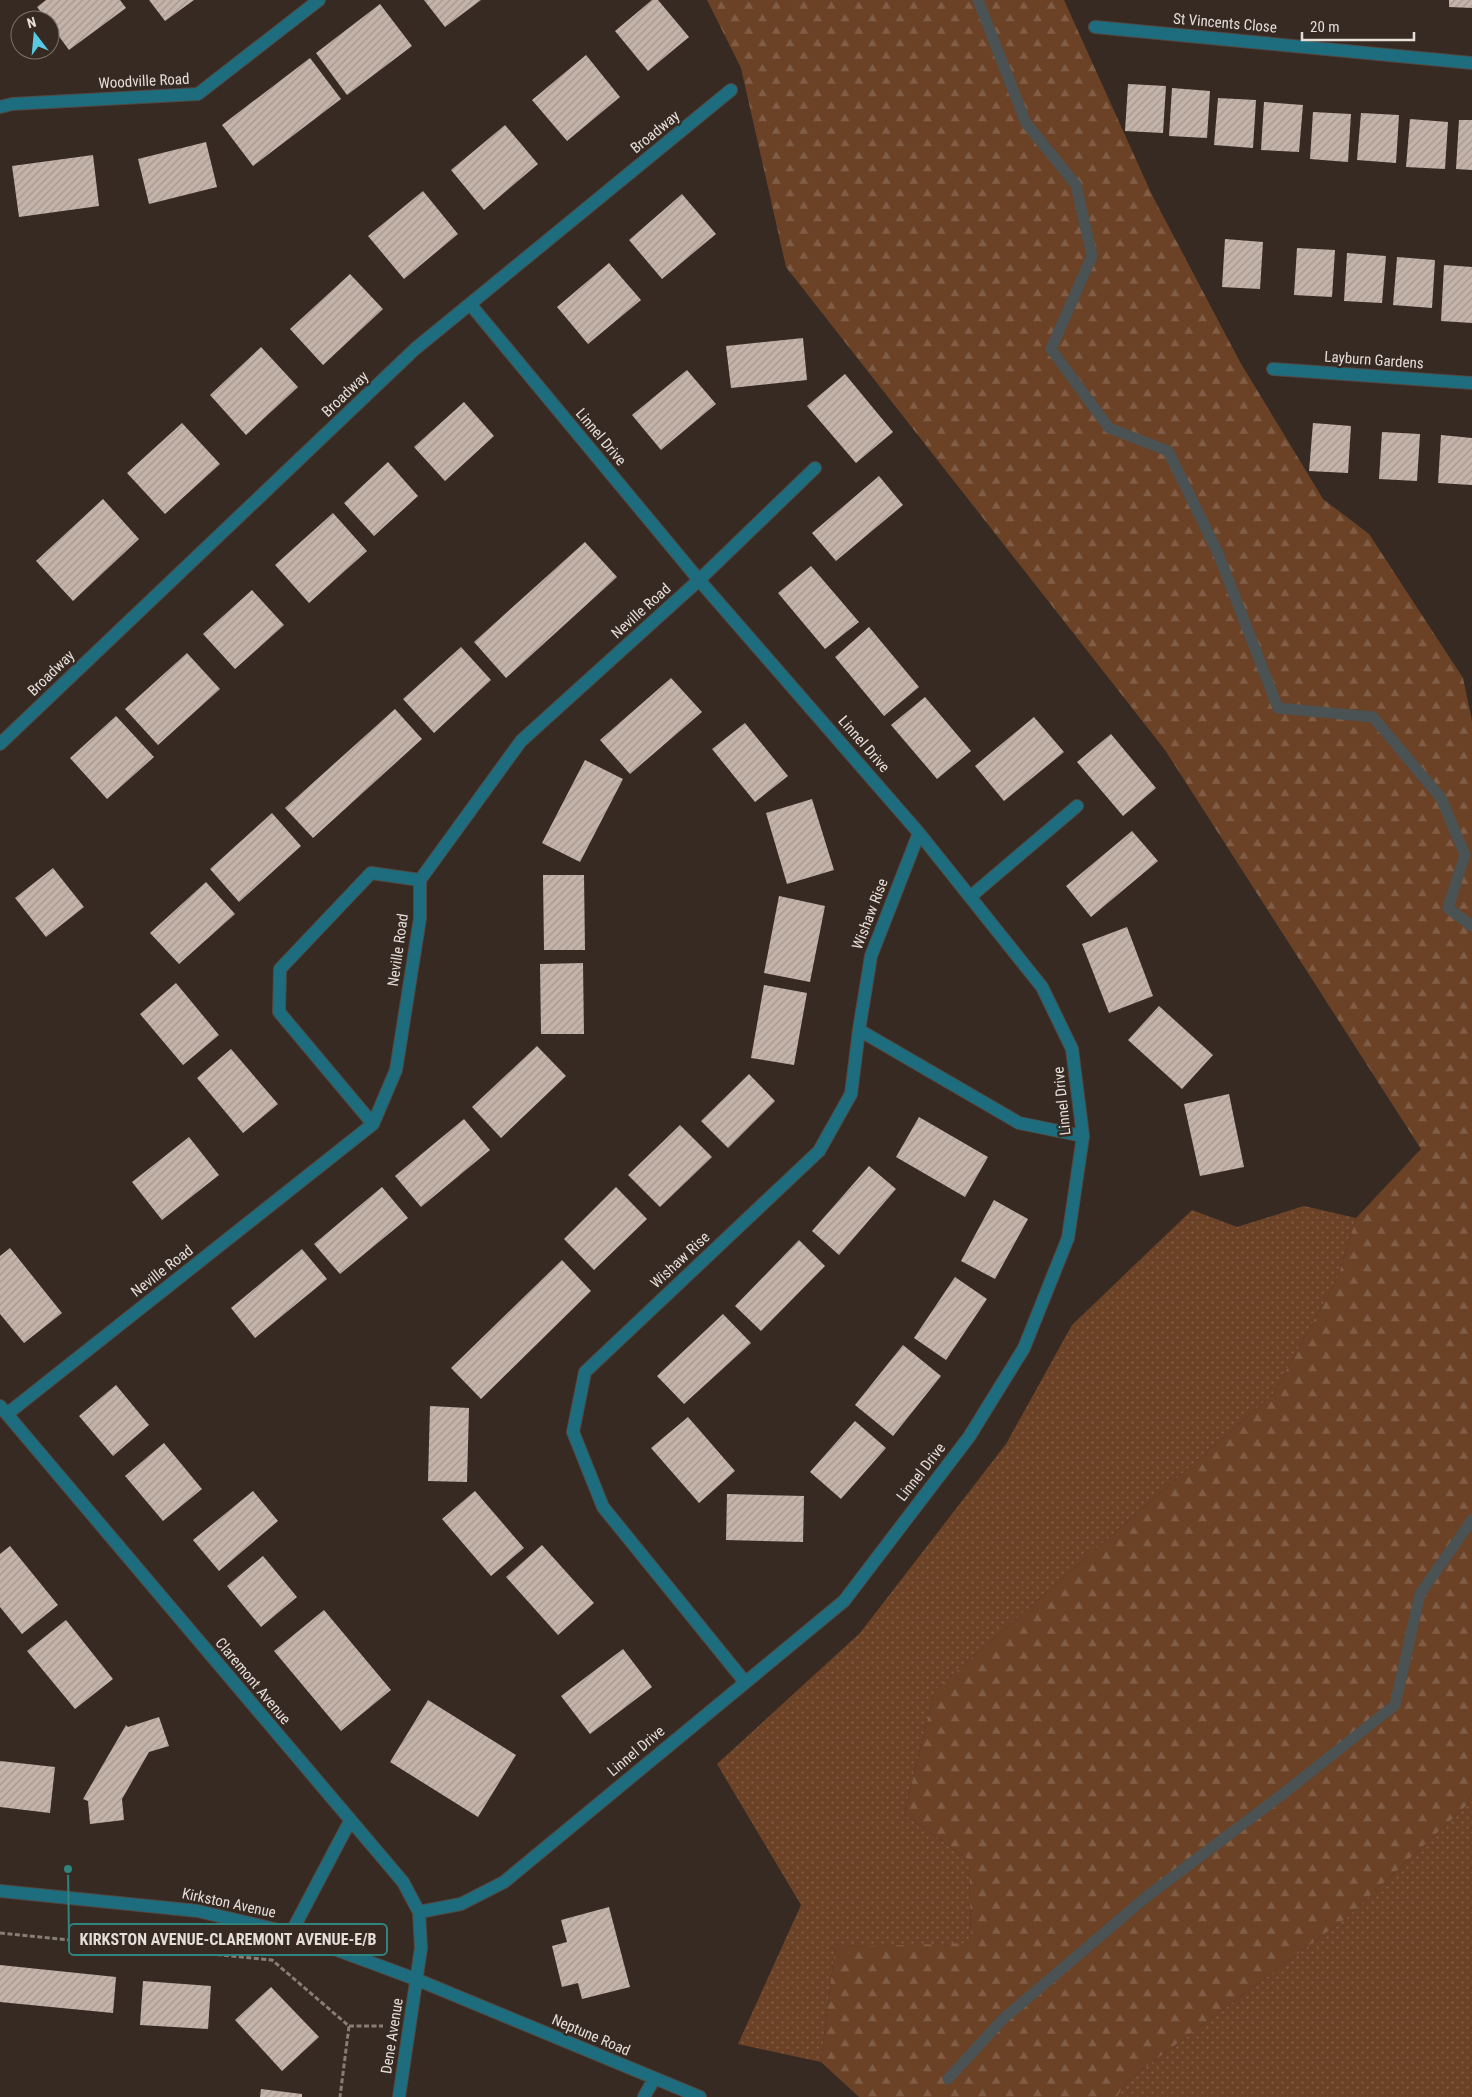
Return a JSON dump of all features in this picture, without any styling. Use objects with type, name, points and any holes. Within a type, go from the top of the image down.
[{"type":"street","name":"Woodville Road","points":[[0,106],[198,94],[319,0]]},
{"type":"street","name":"St Vincents Close","points":[[1095,27],[1472,63]]},
{"type":"street","name":"Broadway","points":[[0,744],[415,349],[731,90]]},
{"type":"street","name":"Linnel Drive","points":[[419,1912],[461,1904],[504,1882],[844,1601],[968,1437],[1024,1348],[1068,1238],[1083,1136],[1072,1049],[1042,987],[919,833],[699,580],[470,304]]},
{"type":"street","name":"Layburn Gardens","points":[[1273,369],[1472,383]]},
{"type":"street","name":"Neville Road","points":[[3,1410],[374,1124],[396,1070],[420,918],[420,880],[521,741],[699,580],[815,468]]},
{"type":"street","points":[[970,897],[1077,806]]},
{"type":"street","name":"Wishaw Rise","points":[[746,1682],[603,1506],[573,1432],[585,1372],[819,1151],[852,1094],[859,1030],[871,956],[919,833]]},
{"type":"street","points":[[374,1124],[279,1012],[280,969],[371,873],[420,880]]},
{"type":"street","points":[[859,1030],[1019,1123],[1083,1136]]},
{"type":"street","name":"Claremont Avenue","points":[[3,1410],[403,1882],[419,1912]]},
{"type":"street","points":[[291,1933],[350,1821]]},
{"type":"street","name":"Kirkston Avenue","points":[[0,1891],[198,1911],[291,1933],[470,2001]]},
{"type":"street","name":"Dene Avenue","points":[[399,2097],[418,1980],[421,1948],[419,1912]]},
{"type":"street","name":"Neptune Road","points":[[470,2001],[700,2097]]},
{"type":"street","points":[[644,2097],[654,2079]]},
{"type":"path","points":[[0,1933],[272,1960],[349,2026],[410,2026]]},
{"type":"path","points":[[340,2097],[349,2026]]},
{"type":"green space","points":[[707,0],[1064,0],[1152,195],[1240,362],[1323,499],[1369,534],[1463,678],[1472,721],[1472,1792],[1466,1806],[1346,1918],[1127,2081],[1117,2097],[859,2097],[821,2062],[835,1947],[971,1943],[969,1860],[904,1814],[935,1690],[1273,1394],[1338,1277],[1356,1218],[1421,1149],[1165,750],[786,267],[741,68]]},
{"type":"green space","points":[[1304,1206],[1356,1218],[1338,1277],[1273,1394],[935,1690],[904,1814],[969,1860],[971,1944],[835,1947],[821,2062],[738,2044],[801,1905],[717,1764],[860,1633],[1006,1444],[1072,1325],[1192,1210],[1237,1227]]},
{"type":"green space","points":[[1472,1792],[1472,2097],[1117,2097],[1127,2081],[1346,1918],[1466,1806]]},
{"type":"building","points":[[46,0],[120,0],[126,8],[69,50],[60,38],[60,10],[39,10],[37,7]]},
{"type":"building","points":[[149,0],[194,0],[165,21]]},
{"type":"building","points":[[424,0],[481,0],[445,27]]},
{"type":"building","points":[[652,0],[658,0],[689,37],[648,71],[615,31]]},
{"type":"building","points":[[1449,0],[1472,0],[1472,8],[1449,7]]},
{"type":"building","points":[[380,4],[412,46],[347,95],[316,53]]},
{"type":"building","points":[[586,55],[620,97],[567,141],[532,100]]},
{"type":"building","points":[[310,58],[341,99],[253,166],[222,125]]},
{"type":"building","points":[[1128,84],[1166,86],[1163,133],[1125,131]]},
{"type":"building","points":[[1172,88],[1210,91],[1207,138],[1169,136]]},
{"type":"building","points":[[1218,98],[1256,100],[1253,148],[1214,145]]},
{"type":"building","points":[[1264,102],[1303,105],[1299,152],[1261,150]]},
{"type":"building","points":[[1313,112],[1351,114],[1348,162],[1310,159]]},
{"type":"building","points":[[1361,113],[1399,115],[1396,163],[1357,160]]},
{"type":"building","points":[[1410,119],[1448,122],[1445,169],[1406,167]]},
{"type":"building","points":[[1459,120],[1472,120],[1472,170],[1456,169]]},
{"type":"building","points":[[505,125],[538,164],[484,210],[451,170]]},
{"type":"building","points":[[206,142],[217,187],[149,204],[138,159]]},
{"type":"building","points":[[93,155],[99,206],[19,217],[12,166]]},
{"type":"building","points":[[423,191],[458,234],[404,279],[368,236]]},
{"type":"building","points":[[682,194],[716,234],[662,279],[629,240]]},
{"type":"building","points":[[1225,239],[1263,242],[1260,289],[1222,287]]},
{"type":"building","points":[[1297,248],[1335,250],[1332,297],[1294,295]]},
{"type":"building","points":[[1347,253],[1386,256],[1382,303],[1344,301]]},
{"type":"building","points":[[1397,257],[1435,260],[1432,308],[1393,305]]},
{"type":"building","points":[[609,263],[641,300],[588,344],[557,307]]},
{"type":"building","points":[[1444,265],[1472,267],[1472,323],[1441,321]]},
{"type":"building","points":[[350,274],[383,309],[323,365],[290,329]]},
{"type":"building","points":[[803,338],[807,380],[731,388],[726,346]]},
{"type":"building","points":[[261,347],[298,387],[246,435],[210,395]]},
{"type":"building","points":[[687,370],[716,404],[661,450],[632,415]]},
{"type":"building","points":[[845,374],[893,432],[856,463],[807,406]]},
{"type":"building","points":[[464,402],[494,436],[445,481],[414,447]]},
{"type":"building","points":[[182,423],[220,464],[165,514],[127,473]]},
{"type":"building","points":[[1313,423],[1351,426],[1348,473],[1309,471]]},
{"type":"building","points":[[1382,432],[1420,434],[1417,481],[1379,479]]},
{"type":"building","points":[[1441,435],[1472,438],[1472,485],[1438,483]]},
{"type":"building","points":[[388,462],[418,496],[374,536],[344,503]]},
{"type":"building","points":[[879,476],[903,505],[836,561],[812,533]]},
{"type":"building","points":[[103,499],[139,539],[73,601],[36,561]]},
{"type":"building","points":[[333,513],[367,551],[309,603],[275,565]]},
{"type":"building","points":[[585,542],[617,577],[506,678],[474,642]]},
{"type":"building","points":[[811,566],[859,622],[825,649],[778,593]]},
{"type":"building","points":[[252,590],[284,625],[235,669],[203,634]]},
{"type":"building","points":[[869,627],[919,687],[884,716],[835,657]]},
{"type":"building","points":[[461,647],[491,680],[434,733],[403,699]]},
{"type":"building","points":[[187,653],[220,689],[158,745],[125,709]]},
{"type":"building","points":[[671,678],[702,712],[630,774],[600,740]]},
{"type":"building","points":[[925,697],[971,751],[937,779],[891,725]]},
{"type":"building","points":[[395,709],[422,739],[313,838],[285,808]]},
{"type":"building","points":[[116,716],[154,757],[107,799],[70,758]]},
{"type":"building","points":[[1034,717],[1064,752],[1004,801],[975,766]]},
{"type":"building","points":[[745,723],[788,776],[755,802],[712,749]]},
{"type":"building","points":[[1111,734],[1156,788],[1123,816],[1077,762]]},
{"type":"building","points":[[585,760],[623,779],[580,862],[542,843]]},
{"type":"building","points":[[812,799],[834,870],[787,884],[766,813]]},
{"type":"building","points":[[272,813],[301,846],[239,902],[210,869]]},
{"type":"building","points":[[1132,831],[1158,861],[1091,917],[1066,886]]},
{"type":"building","points":[[53,868],[84,907],[46,937],[15,898]]},
{"type":"building","points":[[543,875],[584,875],[585,950],[544,950]]},
{"type":"building","points":[[206,882],[235,914],[179,964],[150,933]]},
{"type":"building","points":[[779,896],[825,906],[810,982],[764,973]]},
{"type":"building","points":[[1127,927],[1153,996],[1109,1013],[1082,944]]},
{"type":"building","points":[[583,963],[584,1034],[541,1034],[540,964]]},
{"type":"building","points":[[176,983],[219,1035],[183,1065],[140,1014]]},
{"type":"building","points":[[764,985],[807,993],[794,1065],[751,1058]]},
{"type":"building","points":[[1159,1006],[1213,1055],[1182,1089],[1128,1040]]},
{"type":"building","points":[[537,1046],[566,1076],[501,1138],[472,1107]]},
{"type":"building","points":[[231,1049],[278,1104],[243,1133],[197,1078]]},
{"type":"building","points":[[749,1074],[775,1101],[728,1148],[701,1121]]},
{"type":"building","points":[[1229,1094],[1244,1167],[1200,1176],[1184,1104]]},
{"type":"building","points":[[919,1117],[988,1157],[965,1197],[896,1157]]},
{"type":"building","points":[[464,1119],[490,1150],[421,1207],[395,1176]]},
{"type":"building","points":[[680,1125],[712,1157],[660,1207],[628,1175]]},
{"type":"building","points":[[189,1137],[219,1175],[162,1220],[132,1182]]},
{"type":"building","points":[[869,1166],[896,1189],[839,1255],[812,1231]]},
{"type":"building","points":[[382,1187],[408,1218],[340,1274],[314,1244]]},
{"type":"building","points":[[616,1187],[647,1219],[594,1270],[564,1239]]},
{"type":"building","points":[[994,1200],[1028,1219],[995,1279],[961,1261]]},
{"type":"building","points":[[799,1240],[825,1266],[761,1331],[735,1306]]},
{"type":"building","points":[[10,1248],[62,1313],[24,1343],[0,1314],[0,1256]]},
{"type":"building","points":[[302,1249],[327,1279],[255,1338],[231,1308]]},
{"type":"building","points":[[562,1260],[591,1291],[481,1399],[451,1368]]},
{"type":"building","points":[[955,1277],[987,1299],[946,1360],[914,1338]]},
{"type":"building","points":[[723,1314],[751,1343],[684,1404],[657,1376]]},
{"type":"building","points":[[903,1345],[941,1376],[893,1436],[855,1405]]},
{"type":"building","points":[[116,1385],[149,1425],[113,1456],[79,1416]]},
{"type":"building","points":[[430,1406],[469,1408],[467,1482],[428,1481]]},
{"type":"building","points":[[688,1417],[735,1471],[699,1503],[651,1448]]},
{"type":"building","points":[[855,1421],[886,1448],[841,1499],[810,1472]]},
{"type":"building","points":[[164,1443],[202,1489],[163,1521],[125,1476]]},
{"type":"building","points":[[253,1491],[278,1521],[219,1571],[193,1540]]},
{"type":"building","points":[[475,1491],[524,1548],[491,1576],[442,1519]]},
{"type":"building","points":[[727,1494],[804,1496],[803,1542],[726,1540]]},
{"type":"building","points":[[542,1545],[594,1603],[558,1635],[506,1577]]},
{"type":"building","points":[[10,1546],[58,1605],[22,1634],[0,1607],[0,1554]]},
{"type":"building","points":[[263,1556],[297,1597],[261,1627],[227,1586]]},
{"type":"building","points":[[324,1610],[391,1690],[341,1731],[274,1651]]},
{"type":"building","points":[[66,1620],[113,1679],[75,1709],[27,1651]]},
{"type":"building","points":[[623,1649],[652,1687],[590,1734],[561,1696]]},
{"type":"building","points":[[428,1700],[516,1755],[478,1817],[390,1762]]},
{"type":"building","points":[[159,1717],[169,1746],[149,1752],[122,1799],[124,1820],[90,1824],[88,1801],[83,1799],[126,1725],[128,1727]]},
{"type":"building","points":[[0,1761],[55,1767],[50,1813],[0,1807]]},
{"type":"building","points":[[609,1907],[630,1987],[582,1999],[578,1983],[562,1987],[552,1946],[567,1942],[561,1920]]},
{"type":"building","points":[[0,1965],[116,1977],[113,2013],[0,2002]]},
{"type":"building","points":[[143,1981],[211,1986],[208,2029],[140,2025]]},
{"type":"building","points":[[271,1987],[319,2037],[282,2071],[235,2020]]},
{"type":"building","points":[[261,2089],[302,2094],[302,2097],[260,2097]]},
{"type":"waterway","points":[[978,0],[1026,123],[1076,185],[1092,256],[1051,349],[1109,428],[1168,451],[1218,553],[1278,708],[1373,717],[1441,798],[1465,855],[1448,908],[1472,926]]},
{"type":"waterway","points":[[948,2079],[1003,2019],[1145,1898],[1284,1793],[1395,1705],[1420,1594],[1472,1520]]},
{"type":"place","name":"KIRKSTON AVENUE-CLAREMONT AVENUE-E/B","points":[[68,1869]]}]
